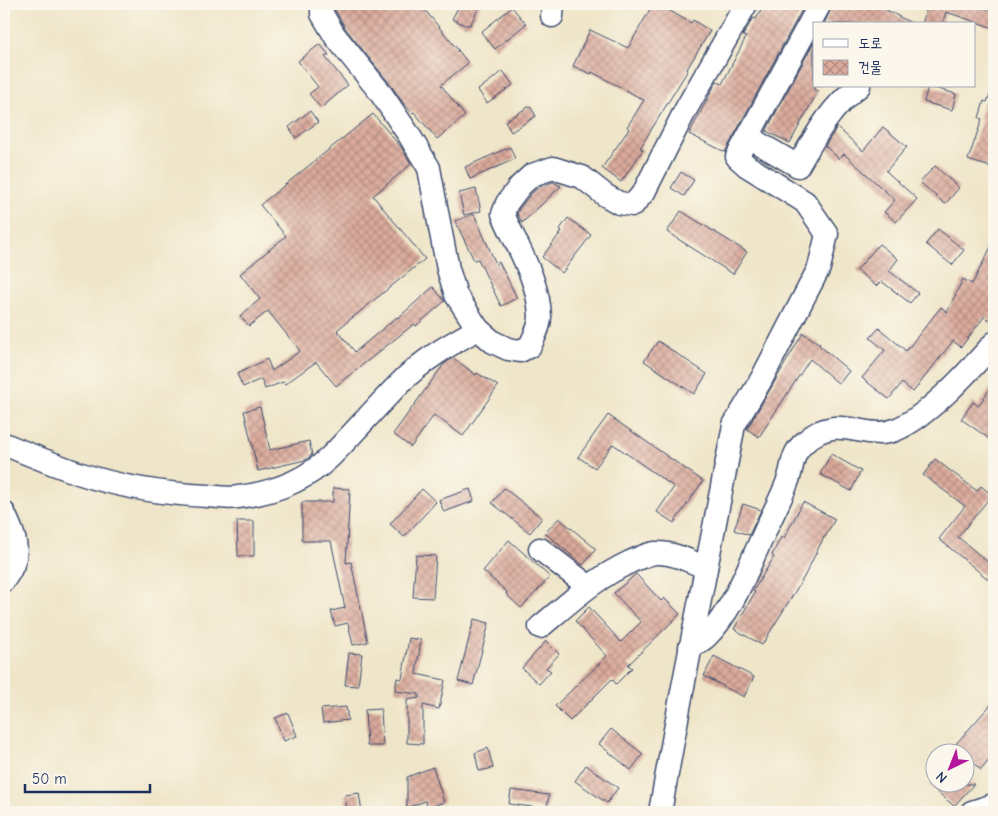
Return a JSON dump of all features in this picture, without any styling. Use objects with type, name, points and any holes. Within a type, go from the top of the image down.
[{"type":"street","points":[[322,4],[322,14],[335,36],[380,92],[429,168],[448,269],[456,295],[478,330],[493,342],[508,349],[520,351],[530,346],[536,334],[540,318],[534,284],[502,214],[507,203],[520,186],[532,175],[553,168],[582,177],[605,195],[619,203],[633,205],[644,192],[686,109],[746,4]]},
{"type":"street","points":[[660,812],[690,647],[734,425],[762,380],[819,268],[827,234],[805,202],[747,166],[737,157],[820,4]]},
{"type":"street","points":[[748,137],[798,166],[826,119],[846,96],[857,88]]},
{"type":"street","points":[[4,444],[79,473],[172,494],[236,498],[264,493],[303,478],[314,470],[329,457],[401,382],[453,342],[478,330]]},
{"type":"street","points":[[690,647],[705,638],[726,610],[745,575],[788,481],[794,454],[805,441],[821,431],[840,426],[879,433],[894,430],[922,416],[994,343]]},
{"type":"street","points":[[4,513],[14,535],[16,553],[4,580]]},
{"type":"street","points":[[540,549],[588,586]]},
{"type":"street","points":[[540,628],[588,586],[611,571],[654,553],[675,555],[706,568]]},
{"type":"street","points":[[972,812],[994,805]]},
{"type":"building","points":[[420,4],[468,63],[441,85],[465,116],[437,139],[414,112],[412,113],[404,104],[346,29],[335,10],[335,5]]},
{"type":"building","points":[[460,4],[481,4],[470,25],[465,25],[452,19]]},
{"type":"building","points":[[653,4],[658,4],[691,23],[693,20],[710,31],[640,148],[643,150],[621,182],[602,168],[629,129],[627,127],[644,100],[592,72],[591,74],[573,66],[590,30],[628,48]]},
{"type":"building","points":[[765,4],[805,4],[725,152],[689,134],[717,81],[722,84],[746,37],[743,36],[753,18],[756,19]]},
{"type":"building","points":[[833,4],[875,4],[909,22],[825,22]]},
{"type":"building","points":[[928,4],[971,4],[994,11],[994,28],[946,12],[943,22],[923,22]]},
{"type":"building","points":[[512,7],[526,24],[495,49],[481,32]]},
{"type":"building","points":[[320,44],[329,55],[325,57],[348,85],[321,108],[309,94],[318,87],[298,61]]},
{"type":"building","points":[[813,44],[813,88],[818,91],[790,143],[766,131]]},
{"type":"building","points":[[503,71],[513,85],[487,103],[478,90]]},
{"type":"building","points":[[928,88],[935,88],[956,94],[952,110],[924,102]]},
{"type":"building","points":[[992,89],[994,89],[994,168],[968,160],[982,119],[979,118],[984,101],[987,102]]},
{"type":"building","points":[[530,106],[536,116],[511,132],[505,121]]},
{"type":"building","points":[[310,111],[318,122],[296,138],[289,127]]},
{"type":"building","points":[[373,114],[401,147],[411,164],[373,196],[425,259],[337,330],[355,352],[433,287],[445,301],[416,326],[414,324],[336,386],[316,362],[285,384],[283,382],[265,389],[261,379],[243,387],[237,374],[267,359],[272,371],[300,351],[268,311],[249,326],[240,316],[260,299],[240,274],[286,236],[260,205]]},
{"type":"building","points":[[837,127],[863,151],[883,127],[907,147],[886,171],[917,199],[896,222],[884,212],[895,200],[844,154],[839,159],[825,146]]},
{"type":"building","points":[[510,147],[515,159],[470,179],[465,167]]},
{"type":"building","points":[[935,166],[959,188],[945,204],[920,182]]},
{"type":"building","points":[[681,172],[694,180],[684,196],[671,188]]},
{"type":"building","points":[[553,182],[561,186],[522,223],[517,213],[519,209],[539,187]]},
{"type":"building","points":[[476,189],[481,211],[464,215],[459,193]]},
{"type":"building","points":[[681,211],[747,252],[733,274],[667,232]]},
{"type":"building","points":[[474,214],[496,264],[499,262],[517,298],[501,306],[478,259],[474,260],[455,221]]},
{"type":"building","points":[[568,218],[591,235],[562,273],[542,257],[562,231],[560,229]]},
{"type":"building","points":[[938,229],[964,250],[952,265],[926,244]]},
{"type":"building","points":[[994,241],[994,322],[984,317],[961,347],[953,341],[913,392],[902,383],[889,399],[862,378],[885,350],[870,338],[879,328],[906,351],[941,307],[947,312],[963,279],[972,284]]},
{"type":"building","points":[[879,244],[898,259],[889,271],[918,293],[910,303],[881,281],[876,286],[857,270]]},
{"type":"building","points":[[803,333],[820,344],[849,371],[839,384],[810,359],[759,437],[747,429]]},
{"type":"building","points":[[658,341],[707,374],[694,394],[644,361]]},
{"type":"building","points":[[453,358],[476,375],[477,373],[498,386],[463,436],[434,415],[411,447],[393,434],[444,364]]},
{"type":"building","points":[[994,383],[994,442],[961,419],[973,402],[978,406]]},
{"type":"building","points":[[260,407],[270,450],[309,441],[312,455],[305,460],[258,471],[244,411]]},
{"type":"building","points":[[608,415],[703,481],[674,523],[657,512],[674,487],[613,444],[595,468],[578,457]]},
{"type":"building","points":[[831,454],[861,471],[851,491],[820,474]]},
{"type":"building","points":[[935,459],[977,491],[981,486],[992,495],[958,537],[994,567],[994,584],[939,539],[965,506],[923,475]]},
{"type":"building","points":[[333,488],[350,489],[346,563],[351,562],[368,642],[353,645],[348,623],[335,626],[331,611],[345,608],[331,541],[302,541],[302,502],[333,502]]},
{"type":"building","points":[[504,488],[542,518],[530,533],[492,503]]},
{"type":"building","points":[[422,489],[436,502],[404,537],[390,524]]},
{"type":"building","points":[[470,489],[474,501],[444,512],[439,500]]},
{"type":"building","points":[[803,502],[835,519],[804,577],[762,645],[734,629],[755,592],[753,591],[774,557],[772,555],[781,537],[784,538]]},
{"type":"building","points":[[743,504],[761,510],[749,535],[734,530]]},
{"type":"building","points":[[559,518],[596,549],[583,565],[545,533]]},
{"type":"building","points":[[237,521],[254,521],[254,556],[238,556]]},
{"type":"building","points":[[509,540],[550,577],[521,608],[506,594],[507,592],[483,571]]},
{"type":"building","points":[[416,555],[436,556],[433,598],[413,597]]},
{"type":"building","points":[[636,574],[661,601],[664,598],[680,614],[628,665],[632,668],[616,684],[612,679],[570,721],[555,706],[607,656],[575,621],[589,607],[621,642],[641,622],[614,593]]},
{"type":"building","points":[[474,619],[489,623],[473,685],[458,681]]},
{"type":"building","points":[[409,638],[421,640],[416,674],[445,680],[439,709],[423,705],[423,744],[407,743],[407,700],[419,698],[419,694],[395,691],[397,678],[402,679]]},
{"type":"building","points":[[546,641],[559,654],[546,668],[551,671],[539,684],[522,668]]},
{"type":"building","points":[[349,653],[362,654],[358,686],[345,685]]},
{"type":"building","points":[[714,656],[754,677],[744,697],[704,676]]},
{"type":"building","points":[[994,701],[994,754],[981,770],[976,765],[976,744],[956,744]]},
{"type":"building","points":[[346,707],[348,720],[323,723],[321,709]]},
{"type":"building","points":[[381,709],[383,746],[367,746],[365,710]]},
{"type":"building","points":[[288,713],[297,736],[284,741],[275,718]]},
{"type":"building","points":[[611,729],[643,754],[631,770],[599,744]]},
{"type":"building","points":[[488,748],[493,768],[479,771],[475,753]]},
{"type":"building","points":[[586,765],[618,788],[607,803],[575,781]]},
{"type":"building","points":[[433,767],[444,802],[428,808],[425,801],[407,808],[407,777]]},
{"type":"building","points":[[511,790],[549,795],[547,809],[509,804]]},
{"type":"building","points":[[359,793],[362,812],[347,812],[345,795]]},
{"type":"building","points":[[940,794],[965,794],[954,806]]}]
